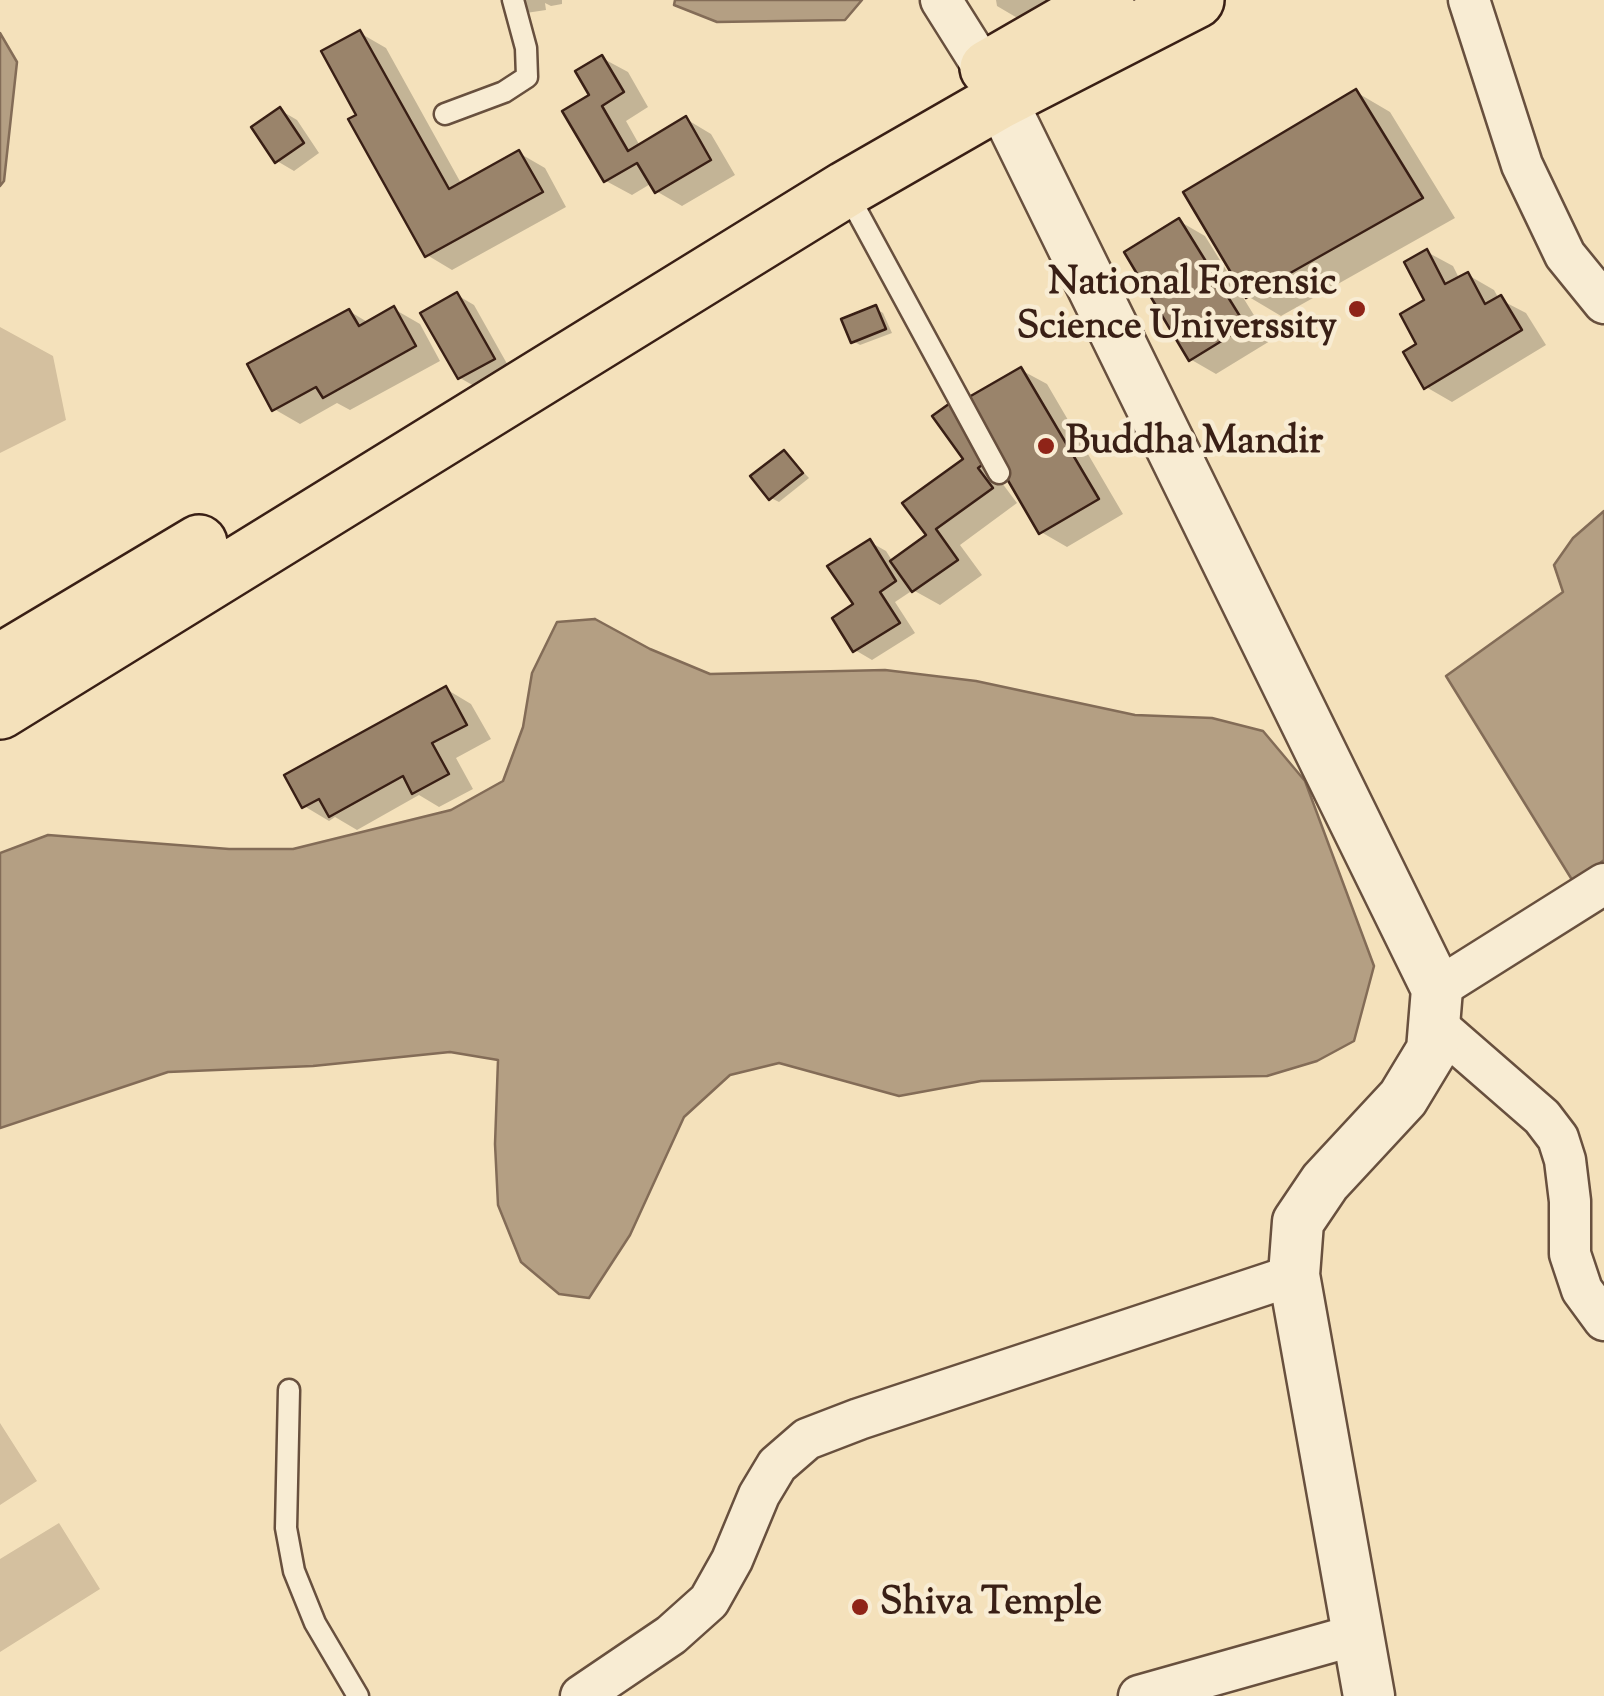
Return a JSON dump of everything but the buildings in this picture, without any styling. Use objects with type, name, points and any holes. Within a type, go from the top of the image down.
[{"type":"main road","points":[[0,662],[993,85],[1196,0]]},
{"type":"main road","points":[[0,711],[846,189],[1103,1]]},
{"type":"street","points":[[942,0],[993,85],[1436,1006],[1558,1138],[1570,1202],[1570,1254],[1582,1290],[1604,1320]]},
{"type":"street","points":[[1469,0],[1522,165],[1565,255],[1604,303]]},
{"type":"street","points":[[1369,1696],[1294,1275],[1298,1222],[1326,1182],[1403,1098],[1432,1050],[1436,1006],[1519,940],[1604,884]]},
{"type":"street","points":[[581,1696],[671,1634],[709,1601],[777,1465],[807,1440],[859,1418],[1294,1275]]},
{"type":"street","points":[[1139,1696],[1359,1634]]},
{"type":"lane","points":[[444,114],[504,92],[526,77],[526,48],[513,0]]},
{"type":"lane","points":[[846,189],[999,473]]},
{"type":"lane","points":[[289,1390],[286,1528],[294,1571],[315,1623],[358,1696]]},
{"type":"shaded area","points":[[675,0],[862,0],[845,20],[717,22],[674,5]]},
{"type":"shaded area","points":[[0,33],[17,62],[4,181],[0,186]]},
{"type":"shaded area","points":[[0,327],[53,356],[66,420],[0,453]]},
{"type":"shaded area","points":[[1604,511],[1604,860],[1574,883],[1446,676],[1563,592],[1554,565],[1573,538]]},
{"type":"shaded area","points":[[595,619],[650,649],[710,674],[885,670],[976,681],[1135,715],[1212,718],[1263,731],[1305,781],[1374,966],[1354,1041],[1317,1061],[1267,1076],[981,1081],[899,1096],[779,1063],[730,1075],[684,1117],[630,1235],[589,1298],[559,1294],[521,1262],[498,1205],[498,1060],[450,1052],[313,1066],[168,1072],[0,1128],[0,853],[48,835],[229,849],[293,849],[451,810],[503,781],[523,727],[532,673],[557,622]]},
{"type":"shaded area","points":[[0,1423],[37,1481],[0,1505]]},
{"type":"shaded area","points":[[59,1523],[100,1589],[0,1652],[0,1559]]},
{"type":"place","name":"National Forensic Science Universsity","points":[[1357,309]]},
{"type":"place","name":"Buddha Mandir","points":[[1046,446]]},
{"type":"place","name":"Shiva Temple","points":[[860,1607]]}]
